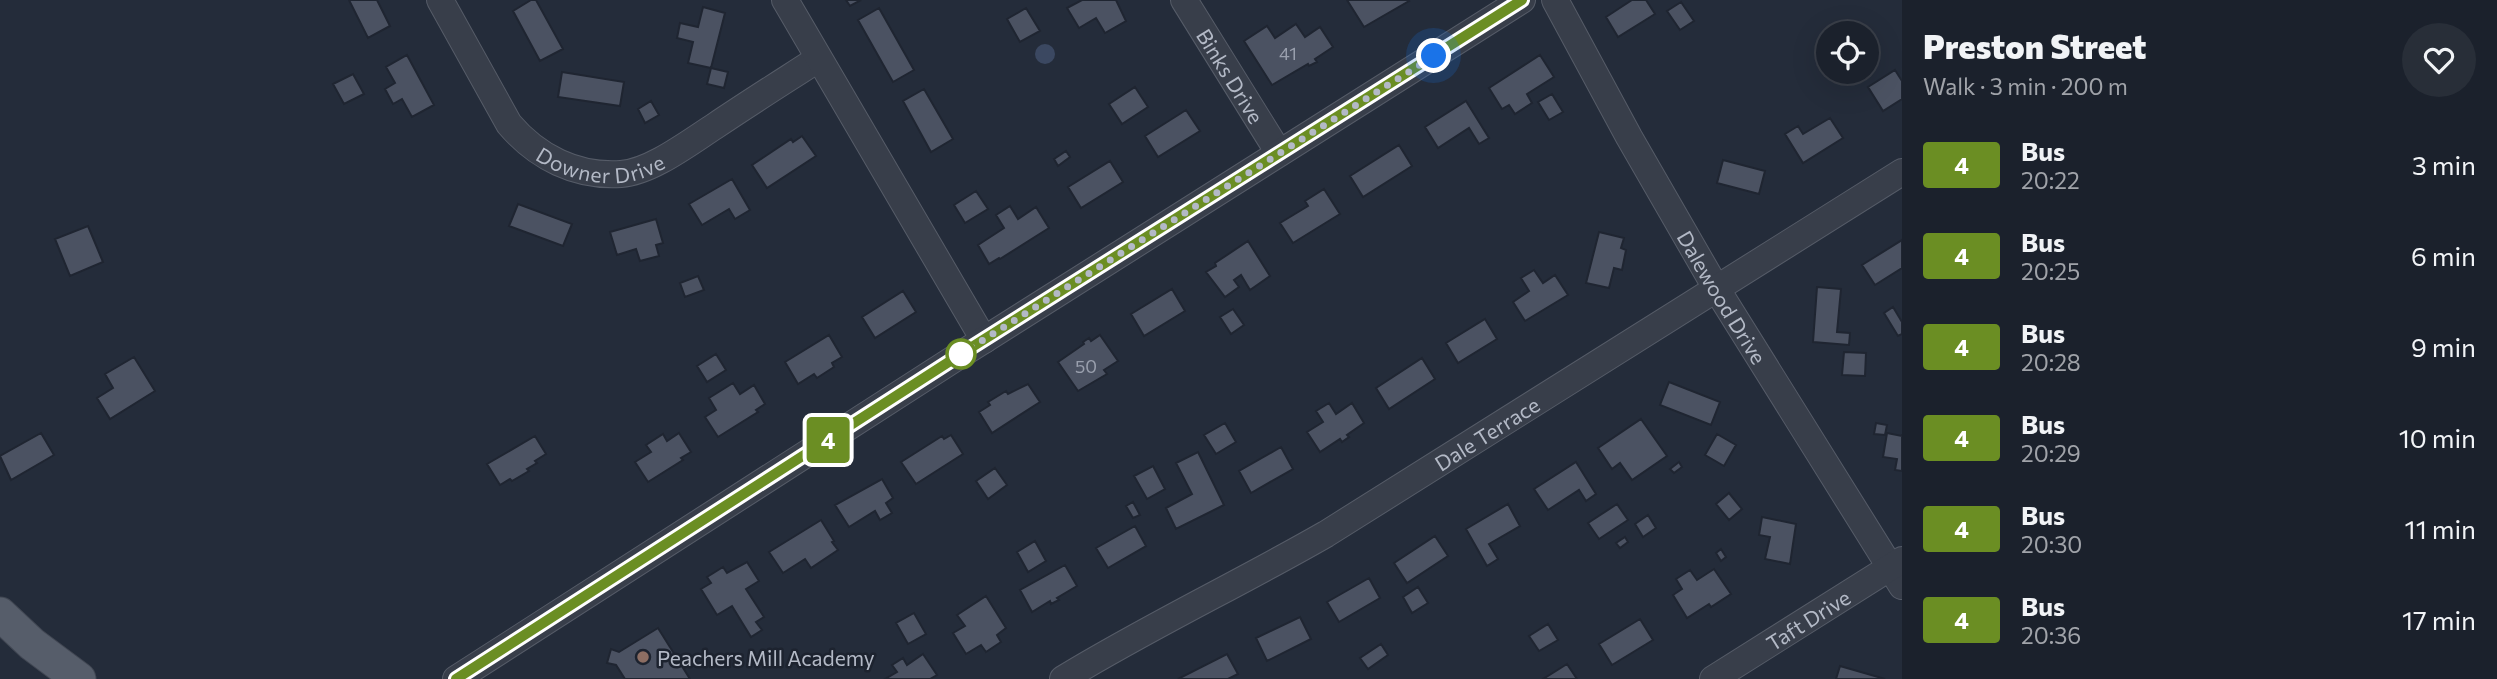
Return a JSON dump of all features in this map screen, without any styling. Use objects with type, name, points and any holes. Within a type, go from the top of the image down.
[{"type":"main road","points":[[0,614],[32,644],[79,679]]},
{"type":"street","name":"Downer Drive","points":[[440,0],[509,124],[538,152],[580,171],[624,174],[644,167],[672,153],[818,59]]},
{"type":"street","points":[[785,0],[984,340]]},
{"type":"street","name":"Binks Drive","points":[[1184,0],[1279,153]]},
{"type":"street","points":[[456,679],[984,340],[1522,0]]},
{"type":"street","name":"Dalewood Drive","points":[[1555,0],[1629,137],[1716,288],[1898,571]]},
{"type":"street","name":"Dale Terrace","points":[[1063,679],[1326,534],[1902,172]]},
{"type":"street","name":"Taft Drive","points":[[1713,679],[1898,571]]},
{"type":"water","points":[[1041,44],[1049,44],[1055,54],[1049,64],[1041,64],[1035,58],[1035,50]]},
{"type":"building","points":[[349,0],[377,0],[390,26],[368,38]]},
{"type":"building","points":[[531,0],[536,0],[563,49],[540,61],[513,11]]},
{"type":"building","points":[[846,0],[861,0],[850,6]]},
{"type":"building","points":[[1082,0],[1116,0],[1126,21],[1105,33],[1096,18],[1079,28],[1067,8]]},
{"type":"building","points":[[1347,0],[1408,0],[1409,1],[1364,27]]},
{"type":"building","points":[[1632,0],[1646,0],[1655,14],[1618,37],[1606,17]]},
{"type":"building","points":[[1681,2],[1694,21],[1680,30],[1667,11]]},
{"type":"building","points":[[703,7],[725,13],[711,68],[688,63],[693,42],[677,38],[680,23],[698,27]]},
{"type":"building","points":[[879,8],[914,70],[893,82],[858,20]]},
{"type":"building","points":[[1026,8],[1040,31],[1020,42],[1007,19]]},
{"type":"building","points":[[1296,24],[1305,37],[1320,27],[1333,47],[1315,59],[1317,62],[1309,66],[1308,64],[1272,85],[1244,41],[1267,26],[1275,38]]},
{"type":"building","points":[[407,55],[434,105],[412,117],[402,99],[393,104],[385,89],[395,83],[386,67]]},
{"type":"building","points":[[1540,55],[1554,77],[1527,94],[1532,103],[1515,114],[1509,105],[1502,109],[1489,88]]},
{"type":"building","points":[[711,68],[728,72],[724,88],[707,84]]},
{"type":"building","points":[[1895,70],[1902,81],[1902,99],[1883,111],[1868,87],[1879,84],[1879,80]]},
{"type":"building","points":[[562,72],[624,82],[620,106],[558,97]]},
{"type":"building","points":[[353,74],[364,94],[344,104],[333,84]]},
{"type":"building","points":[[1135,87],[1148,107],[1122,124],[1109,104]]},
{"type":"building","points":[[924,89],[953,139],[931,152],[903,101]]},
{"type":"building","points":[[1552,94],[1563,112],[1549,120],[1538,102]]},
{"type":"building","points":[[651,101],[659,115],[645,123],[638,109]]},
{"type":"building","points":[[1466,101],[1489,138],[1479,144],[1469,128],[1438,148],[1425,127]]},
{"type":"building","points":[[1186,110],[1200,131],[1158,157],[1145,136]]},
{"type":"building","points":[[1830,118],[1843,138],[1803,163],[1785,134],[1798,126],[1803,134]]},
{"type":"building","points":[[802,136],[816,156],[767,188],[752,165],[791,139],[793,142]]},
{"type":"building","points":[[1399,145],[1412,166],[1363,197],[1350,176]]},
{"type":"building","points":[[1066,151],[1070,157],[1058,166],[1054,159]]},
{"type":"building","points":[[1723,160],[1765,171],[1759,194],[1717,183]]},
{"type":"building","points":[[1110,161],[1123,182],[1081,208],[1068,187]]},
{"type":"building","points":[[732,179],[750,210],[735,219],[729,209],[702,225],[689,204]]},
{"type":"building","points":[[1324,189],[1340,214],[1293,243],[1280,223],[1308,206],[1305,201]]},
{"type":"building","points":[[976,191],[988,209],[965,223],[954,205]]},
{"type":"building","points":[[518,204],[572,224],[563,246],[509,226]]},
{"type":"building","points":[[1010,206],[1018,219],[1036,207],[1049,228],[989,264],[978,245],[1004,228],[996,215]]},
{"type":"building","points":[[656,219],[663,243],[656,245],[659,256],[640,261],[636,249],[617,255],[610,232]]},
{"type":"building","points":[[88,226],[103,262],[70,276],[55,239]]},
{"type":"building","points":[[1599,232],[1624,238],[1621,248],[1626,250],[1622,270],[1614,268],[1609,288],[1586,283]]},
{"type":"building","points":[[1902,240],[1902,268],[1875,285],[1862,265]]},
{"type":"building","points":[[1248,241],[1270,276],[1250,290],[1241,275],[1234,280],[1239,287],[1225,297],[1206,272]]},
{"type":"building","points":[[1534,270],[1543,283],[1555,275],[1568,295],[1525,321],[1513,302],[1529,291],[1521,278]]},
{"type":"building","points":[[698,276],[704,290],[685,297],[680,283]]},
{"type":"building","points":[[1817,287],[1841,289],[1837,332],[1850,333],[1849,345],[1813,342]]},
{"type":"building","points":[[1172,289],[1185,311],[1144,336],[1131,314]]},
{"type":"building","points":[[903,291],[916,312],[875,338],[862,317]]},
{"type":"building","points":[[1893,307],[1902,322],[1902,334],[1898,336],[1884,313]]},
{"type":"building","points":[[1233,309],[1244,325],[1231,334],[1220,317]]},
{"type":"building","points":[[1485,319],[1497,339],[1458,363],[1446,343]]},
{"type":"building","points":[[829,335],[842,357],[832,363],[834,367],[817,378],[814,374],[798,384],[785,362]]},
{"type":"building","points":[[1100,335],[1118,361],[1104,370],[1107,374],[1078,391],[1058,362],[1089,338],[1091,341]]},
{"type":"building","points":[[1844,352],[1866,353],[1865,376],[1842,375]]},
{"type":"building","points":[[716,354],[726,370],[707,382],[697,366]]},
{"type":"building","points":[[134,357],[155,391],[110,419],[97,398],[113,388],[105,374]]},
{"type":"building","points":[[1422,358],[1435,379],[1389,409],[1376,388]]},
{"type":"building","points":[[1669,382],[1720,402],[1711,425],[1660,405]]},
{"type":"building","points":[[733,383],[740,394],[754,385],[765,404],[756,410],[758,412],[718,437],[705,417],[716,410],[709,398]]},
{"type":"building","points":[[1028,384],[1040,402],[992,433],[979,412],[990,405],[988,402],[1006,391],[1008,394]]},
{"type":"building","points":[[1329,403],[1336,414],[1352,403],[1364,423],[1342,442],[1340,439],[1320,452],[1307,432],[1323,422],[1316,411]]},
{"type":"building","points":[[1641,419],[1667,456],[1632,480],[1620,463],[1612,469],[1598,448]]},
{"type":"building","points":[[1225,423],[1236,442],[1216,454],[1204,435]]},
{"type":"building","points":[[1876,423],[1887,425],[1885,435],[1874,434]]},
{"type":"building","points":[[41,433],[54,455],[11,480],[0,456]]},
{"type":"building","points":[[679,433],[691,452],[648,482],[635,462],[651,452],[646,445],[663,434],[667,441]]},
{"type":"building","points":[[1887,433],[1902,436],[1902,471],[1895,470],[1897,459],[1883,457]]},
{"type":"building","points":[[1717,434],[1736,445],[1724,466],[1705,455]]},
{"type":"building","points":[[951,435],[963,454],[916,484],[901,462],[942,436],[944,439]]},
{"type":"building","points":[[535,436],[546,454],[527,469],[529,471],[500,485],[487,464]]},
{"type":"building","points":[[1281,447],[1293,469],[1251,493],[1239,471]]},
{"type":"building","points":[[1198,452],[1224,505],[1176,529],[1166,508],[1192,494],[1176,463]]},
{"type":"building","points":[[1576,462],[1596,494],[1586,501],[1579,490],[1548,510],[1534,489]]},
{"type":"building","points":[[1679,462],[1682,467],[1674,473],[1670,469]]},
{"type":"building","points":[[1153,466],[1165,489],[1147,499],[1134,476]]},
{"type":"building","points":[[995,468],[1007,485],[988,499],[976,481]]},
{"type":"building","points":[[882,479],[893,498],[886,503],[892,513],[880,520],[875,511],[849,527],[835,505]]},
{"type":"building","points":[[1729,493],[1742,509],[1729,520],[1716,504]]},
{"type":"building","points":[[1133,502],[1140,515],[1133,518],[1126,506]]},
{"type":"building","points":[[1508,504],[1520,526],[1489,544],[1498,559],[1487,566],[1466,529]]},
{"type":"building","points":[[1617,504],[1628,520],[1599,539],[1588,523]]},
{"type":"building","points":[[1648,515],[1656,528],[1643,537],[1635,524]]},
{"type":"building","points":[[1762,517],[1796,524],[1790,564],[1765,559],[1770,537],[1759,535]]},
{"type":"building","points":[[821,520],[838,550],[811,568],[805,559],[783,573],[769,552]]},
{"type":"building","points":[[1135,526],[1146,546],[1108,568],[1096,548]]},
{"type":"building","points":[[1435,536],[1448,556],[1407,583],[1394,563]]},
{"type":"building","points":[[1625,537],[1628,542],[1620,548],[1616,543]]},
{"type":"building","points":[[1035,541],[1046,561],[1028,572],[1017,552]]},
{"type":"building","points":[[1721,549],[1726,557],[1721,561],[1716,553]]},
{"type":"building","points":[[747,562],[759,581],[746,589],[764,617],[756,622],[762,630],[751,637],[732,606],[717,615],[701,589],[711,583],[707,577],[723,567],[727,573]]},
{"type":"building","points":[[1065,565],[1077,586],[1057,598],[1059,600],[1051,604],[1050,601],[1032,612],[1020,590]]},
{"type":"building","points":[[1714,569],[1731,594],[1687,618],[1673,595],[1682,589],[1676,579],[1690,570],[1697,580]]},
{"type":"building","points":[[1369,578],[1380,598],[1339,622],[1327,602]]},
{"type":"building","points":[[1418,587],[1428,603],[1412,613],[1403,597]]},
{"type":"building","points":[[986,596],[1006,628],[997,635],[1001,642],[986,652],[981,645],[966,654],[953,633],[965,626],[957,615]]},
{"type":"building","points":[[914,613],[926,634],[908,644],[896,623]]},
{"type":"building","points":[[1300,617],[1311,639],[1267,661],[1256,638]]},
{"type":"building","points":[[1640,619],[1653,640],[1612,665],[1599,644]]},
{"type":"building","points":[[1548,624],[1558,640],[1539,651],[1529,636]]},
{"type":"building","name":"Peachers Mill Academy","points":[[658,628],[690,679],[625,679],[616,665],[607,663],[611,649],[619,652]]},
{"type":"building","points":[[1381,644],[1388,655],[1368,669],[1360,658]]},
{"type":"building","points":[[923,654],[937,675],[930,679],[885,679],[897,672],[892,665],[903,658],[907,665]]},
{"type":"building","points":[[1227,654],[1238,674],[1228,679],[1178,679]]},
{"type":"building","points":[[1567,664],[1577,679],[1543,679]]},
{"type":"building","points":[[1840,666],[1885,679],[1836,679]]},
{"type":"bus line","name":"4","points":[[456,679],[972,347],[1522,0]]},
{"type":"place","name":"Peachers Mill Academy","points":[[643,657]]},
{"type":"route","points":[[961,354],[1434,56]]}]
